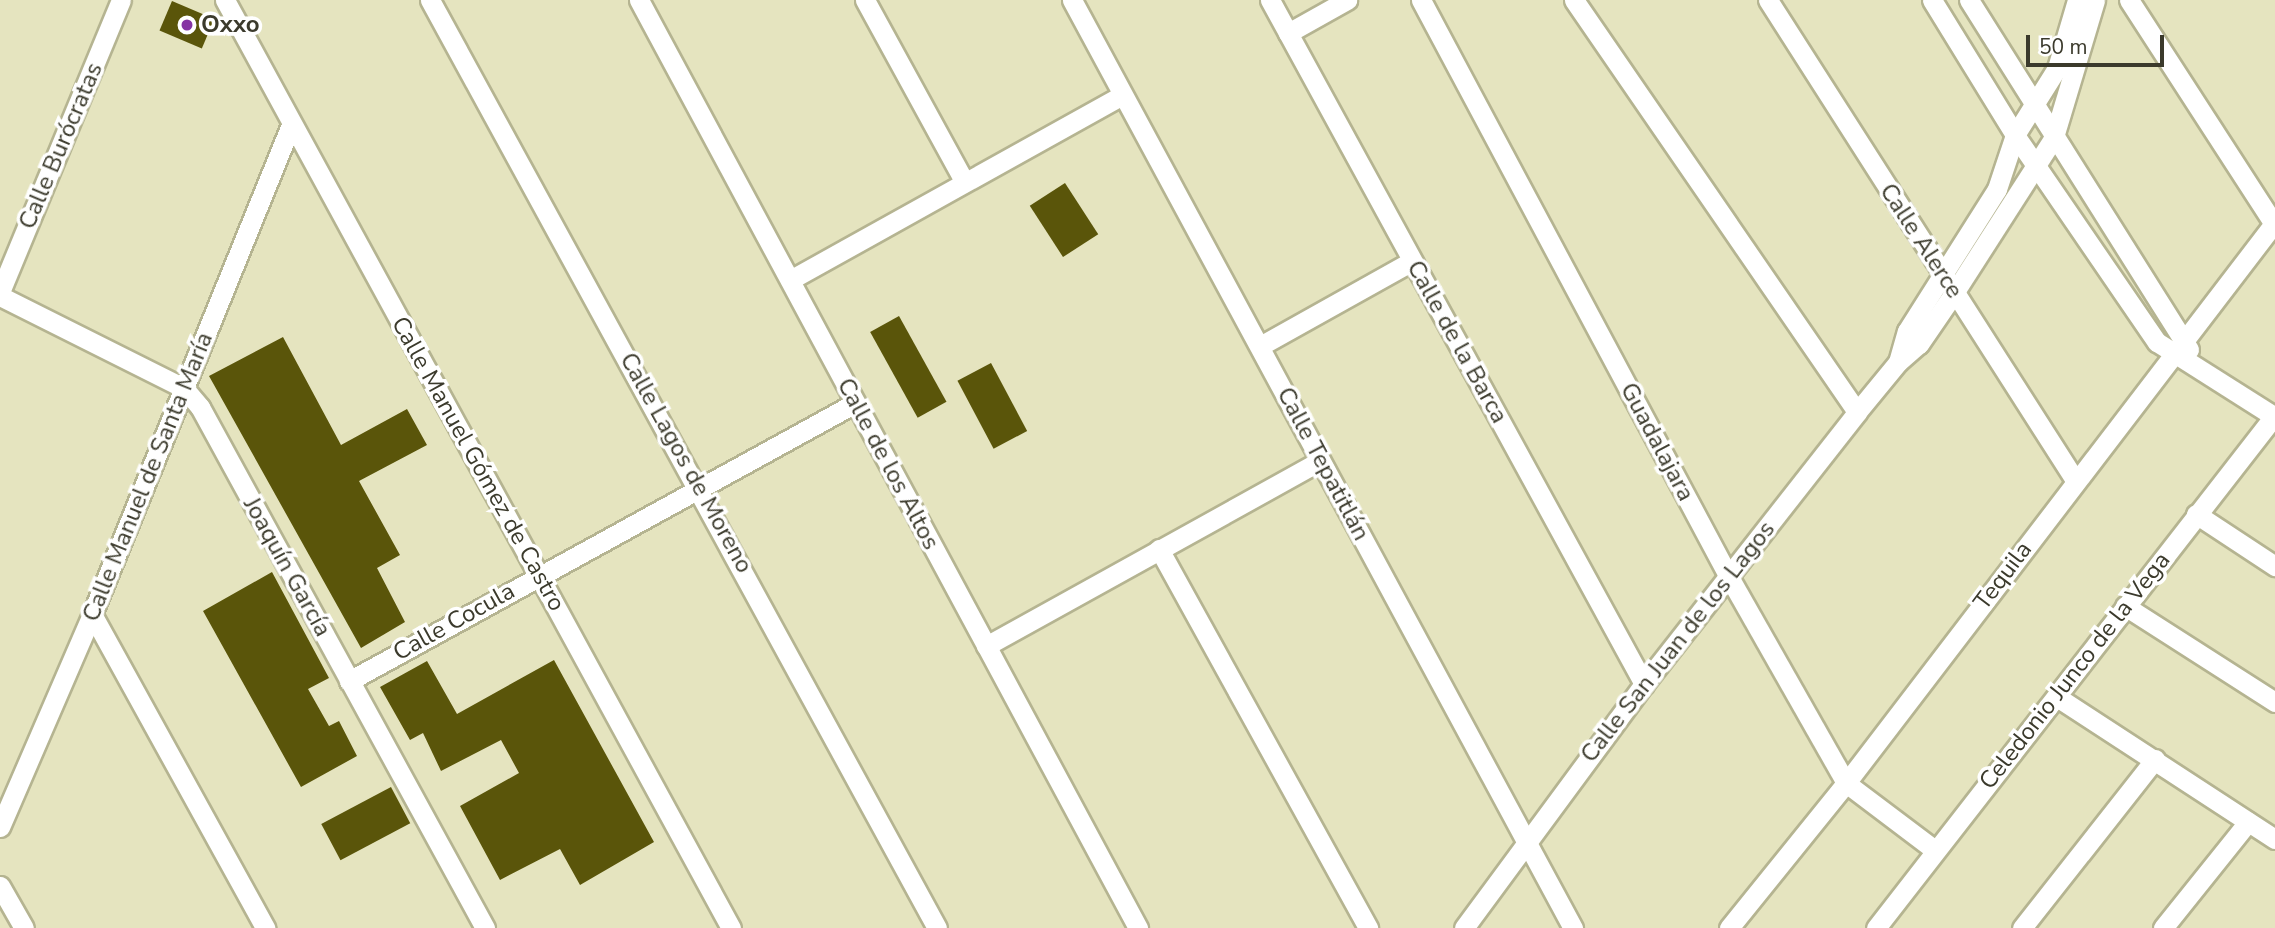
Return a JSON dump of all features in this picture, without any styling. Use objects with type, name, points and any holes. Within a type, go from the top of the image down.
[{"type":"street","name":"Calle Manuel Gómez de Castro","points":[[225,0],[731,928]]},
{"type":"street","name":"Calle Lagos de Moreno","points":[[430,0],[699,485],[937,928]]},
{"type":"street","name":"Calle de los Altos","points":[[639,0],[1138,928]]},
{"type":"street","points":[[865,0],[964,181]]},
{"type":"street","name":"Calle Tepatitlán","points":[[1072,0],[1573,928]]},
{"type":"street","name":"Calle de la Barca","points":[[1270,0],[1643,684]]},
{"type":"street","points":[[1288,33],[1347,0]]},
{"type":"street","name":"Guadalajara","points":[[1421,0],[1729,577],[1846,783],[1934,850]]},
{"type":"street","points":[[1574,0],[1857,412]]},
{"type":"street","name":"Calle Alerce","points":[[1768,0],[2075,480]]},
{"type":"street","points":[[1932,0],[2015,135],[2157,342],[2178,347]]},
{"type":"street","points":[[1969,0],[2054,137],[2178,347],[2197,364],[2275,416]]},
{"type":"street","name":"Calle San Juan de los Lagos","points":[[1898,362],[1907,331],[1997,189],[2015,135],[2057,68],[2077,0]]},
{"type":"street","name":"Calle San Juan de los Lagos","points":[[1464,928],[1643,684],[1857,412],[1898,362],[1919,344],[1954,293],[2054,137],[2095,0]]},
{"type":"street","points":[[2129,0],[2274,223]]},
{"type":"street","name":"Calle Burócratas","points":[[0,294],[120,1]]},
{"type":"street","points":[[790,280],[1122,95]]},
{"type":"street","name":"Calle Manuel de Santa María","points":[[0,827],[92,614],[291,125]]},
{"type":"street","name":"Tequila","points":[[1729,928],[1846,783],[2274,223]]},
{"type":"street","points":[[1260,346],[1412,261]]},
{"type":"street","name":"Joaquín García","points":[[0,294],[184,388],[200,408],[480,926]]},
{"type":"street","name":"Calle Cocula","points":[[349,681],[699,485],[855,403]]},
{"type":"street","name":"Celedonio Junco de la Vega","points":[[1876,928],[1934,850],[2057,697],[2196,514],[2275,416]]},
{"type":"street","points":[[986,646],[1320,461]]},
{"type":"street","points":[[2196,514],[2275,566]]},
{"type":"street","points":[[1159,549],[1368,928]]},
{"type":"street","points":[[2125,606],[2275,702]]},
{"type":"street","points":[[92,614],[265,928]]},
{"type":"street","points":[[2057,697],[2275,839]]},
{"type":"street","points":[[2022,928],[2155,760]]},
{"type":"street","points":[[2163,928],[2248,822]]},
{"type":"street","points":[[0,886],[24,928]]},
{"type":"building","name":"Oxxo","points":[[172,1],[214,19],[202,48],[159,30]]},
{"type":"building","points":[[1065,183],[1098,234],[1063,257],[1030,206]]},
{"type":"building","points":[[899,316],[947,402],[918,418],[870,332]]},
{"type":"building","points":[[283,337],[341,445],[407,409],[427,445],[359,481],[400,555],[377,568],[405,622],[361,648],[209,376]]},
{"type":"building","points":[[991,363],[1027,431],[994,449],[957,381]]},
{"type":"building","points":[[272,572],[329,678],[308,689],[329,726],[339,721],[357,756],[301,787],[203,611]]},
{"type":"building","points":[[554,660],[654,842],[580,885],[560,849],[500,880],[460,806],[519,773],[501,740],[441,771],[423,733],[410,740],[380,687],[427,661],[457,714]]},
{"type":"building","points":[[391,787],[410,823],[340,860],[321,824]]},
{"type":"place","name":"Oxxo","points":[[187,25]]}]
